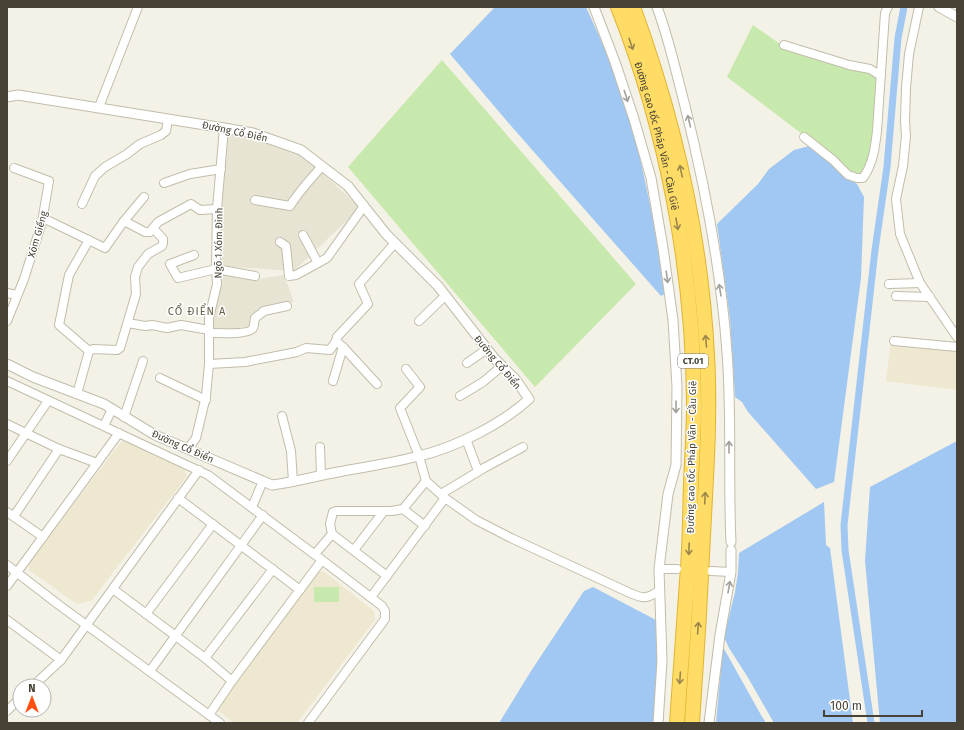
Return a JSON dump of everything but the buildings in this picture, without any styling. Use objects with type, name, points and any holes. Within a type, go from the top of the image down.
[{"type":"highway","name":"Đường cao tốc Pháp Vân - Cầu Giẽ","points":[[618,7],[639,65],[661,143],[673,197],[688,292],[693,355],[694,407],[688,579],[676,723]]},
{"type":"highway","name":"Đường cao tốc Pháp Vân - Cầu Giẽ","points":[[633,7],[665,103],[678,155],[695,241],[706,332],[709,408],[701,582],[692,723]]},
{"type":"street","points":[[98,107],[138,7]]},
{"type":"street","points":[[594,7],[615,62],[651,178],[673,320],[677,387],[676,465],[668,494],[659,569],[662,661],[658,723]]},
{"type":"street","points":[[657,7],[666,32],[700,165],[723,307],[727,353],[729,389],[729,503],[731,572],[720,634],[709,723]]},
{"type":"street","points":[[804,137],[833,160],[848,175],[863,178],[868,170],[875,147],[886,13],[888,7]]},
{"type":"street","points":[[920,7],[909,54],[906,88],[906,136],[903,166],[896,199],[900,234],[920,283],[956,332]]},
{"type":"street","points":[[939,7],[957,17]]},
{"type":"street","points":[[784,45],[870,69],[881,76]]},
{"type":"street","name":"Đường Cổ Điển","points":[[7,97],[18,95],[253,133],[301,150],[348,186],[386,234],[438,286],[487,349],[516,380],[529,399],[518,409],[485,429],[446,448],[419,456],[272,485],[155,435],[104,404],[33,377],[7,364]]},
{"type":"street","points":[[82,204],[95,176],[105,167],[127,154],[140,144],[161,135],[166,131],[168,119]]},
{"type":"street","name":"Ngõ 1 Xóm Đình","points":[[188,449],[196,438],[206,400],[209,364],[209,318],[217,284],[218,209],[224,128]]},
{"type":"street","points":[[255,200],[290,206],[299,192],[322,166]]},
{"type":"street","name":"Xóm Giếng","points":[[7,321],[43,218],[49,181],[14,168]]},
{"type":"street","points":[[164,183],[190,174],[221,169]]},
{"type":"street","points":[[43,218],[105,248],[124,220],[144,197]]},
{"type":"street","name":"Ngõ 1 Xóm Đình","points":[[153,228],[158,222],[191,204],[200,210],[218,209]]},
{"type":"street","points":[[280,242],[286,246],[289,276],[296,275],[326,258],[364,206]]},
{"type":"street","points":[[89,351],[93,349],[117,350],[120,348],[136,294],[135,276],[138,267],[148,254],[162,246],[164,243],[163,239],[153,228],[150,232],[145,232],[124,220]]},
{"type":"street","points":[[303,235],[318,262]]},
{"type":"street","points":[[89,240],[69,275],[59,325],[89,351]]},
{"type":"street","points":[[209,364],[244,362],[297,352],[306,348],[330,350],[336,341],[337,336],[368,304],[359,284],[395,243]]},
{"type":"street","name":"Ngõ 1 Xóm Đình","points":[[194,255],[170,264],[178,278],[216,269],[255,276]]},
{"type":"street","points":[[890,284],[920,283]]},
{"type":"street","points":[[7,293],[17,295]]},
{"type":"street","points":[[419,321],[445,296]]},
{"type":"street","points":[[896,296],[930,298]]},
{"type":"street","points":[[128,322],[145,326],[152,325],[167,328],[181,325],[224,334],[252,330],[254,327],[255,318],[261,313],[287,306]]},
{"type":"street","points":[[336,341],[377,384]]},
{"type":"street","points":[[894,341],[957,347]]},
{"type":"street","points":[[333,381],[343,347]]},
{"type":"street","points":[[467,363],[487,349]]},
{"type":"street","points":[[77,394],[89,351]]},
{"type":"street","points":[[124,417],[143,361]]},
{"type":"street","points":[[460,396],[483,382],[502,366]]},
{"type":"street","points":[[406,369],[420,387],[400,408],[419,456],[426,481],[443,496],[476,520],[510,538],[630,593],[642,598],[659,591]]},
{"type":"street","points":[[160,378],[206,400]]},
{"type":"street","points":[[7,381],[208,475],[315,554],[382,606],[385,611],[385,619],[308,723]]},
{"type":"street","points":[[7,461],[48,401]]},
{"type":"street","points":[[104,426],[112,409]]},
{"type":"street","points":[[282,416],[291,451],[293,482]]},
{"type":"street","points":[[7,424],[59,449],[96,463]]},
{"type":"street","points":[[7,586],[119,433]]},
{"type":"street","points":[[466,439],[478,471]]},
{"type":"street","points":[[320,447],[321,475]]},
{"type":"street","points":[[371,597],[425,526],[443,496],[478,471],[523,447]]},
{"type":"street","points":[[43,537],[10,514],[59,449]]},
{"type":"street","points":[[42,678],[61,660],[199,470]]},
{"type":"street","points":[[252,507],[263,481]]},
{"type":"street","points":[[403,509],[426,481]]},
{"type":"street","points":[[178,498],[300,590]]},
{"type":"street","points":[[387,576],[332,534],[330,524],[333,512],[403,509],[425,526]]},
{"type":"street","points":[[354,550],[384,511]]},
{"type":"street","points":[[150,671],[263,515]]},
{"type":"street","points":[[146,614],[213,524]]},
{"type":"street","points":[[315,554],[332,534]]},
{"type":"street","points":[[209,715],[232,681],[322,560]]},
{"type":"street","points":[[7,565],[220,723]]},
{"type":"street","points":[[205,658],[273,569]]},
{"type":"street","points":[[659,569],[678,569]]},
{"type":"street","points":[[711,571],[731,572]]},
{"type":"street","points":[[113,589],[205,658],[232,681]]},
{"type":"street","points":[[7,620],[61,660]]},
{"type":"shaded area","points":[[226,134],[262,140],[308,159],[360,208],[294,271],[219,266]]},
{"type":"shaded area","points":[[221,274],[252,280],[284,275],[294,302],[271,304],[255,313],[248,327],[209,330]]},
{"type":"shaded area","points":[[891,341],[955,349],[957,351],[957,390],[886,381]]},
{"type":"shaded area","points":[[125,441],[185,470],[187,476],[91,601],[77,604],[29,570],[29,562],[121,442]]},
{"type":"shaded area","points":[[323,571],[374,611],[375,620],[297,723],[234,723],[219,711],[218,706],[318,572]]},
{"type":"green space","points":[[753,25],[790,51],[866,72],[879,79],[868,165],[862,175],[852,172],[727,77]]},
{"type":"green space","points":[[442,60],[636,284],[535,387],[348,167]]},
{"type":"green space","points":[[314,587],[339,587],[339,602],[314,602]]},
{"type":"water","points":[[495,7],[586,7],[612,65],[635,134],[652,214],[665,294],[661,296],[512,127],[450,54]]},
{"type":"water","points":[[809,146],[857,184],[864,197],[861,278],[834,482],[816,489],[748,412],[742,402],[735,397],[730,319],[717,224],[758,184],[769,169],[794,150]]},
{"type":"water","points":[[957,441],[957,723],[880,723],[865,561],[870,487]]},
{"type":"water","points":[[824,502],[826,545],[830,548],[853,723],[774,723],[729,648],[724,637],[735,592],[739,553]]},
{"type":"water","points":[[593,587],[656,620],[659,638],[654,723],[499,723],[531,671],[584,591]]},
{"type":"water","points":[[723,647],[761,715],[766,723],[716,723]]},
{"type":"waterway","points":[[871,723],[845,550],[844,525],[875,250],[887,167],[898,38],[904,7]]},
{"type":"district","name":"CỔ ĐIỂN A","points":[[197,311]]}]
